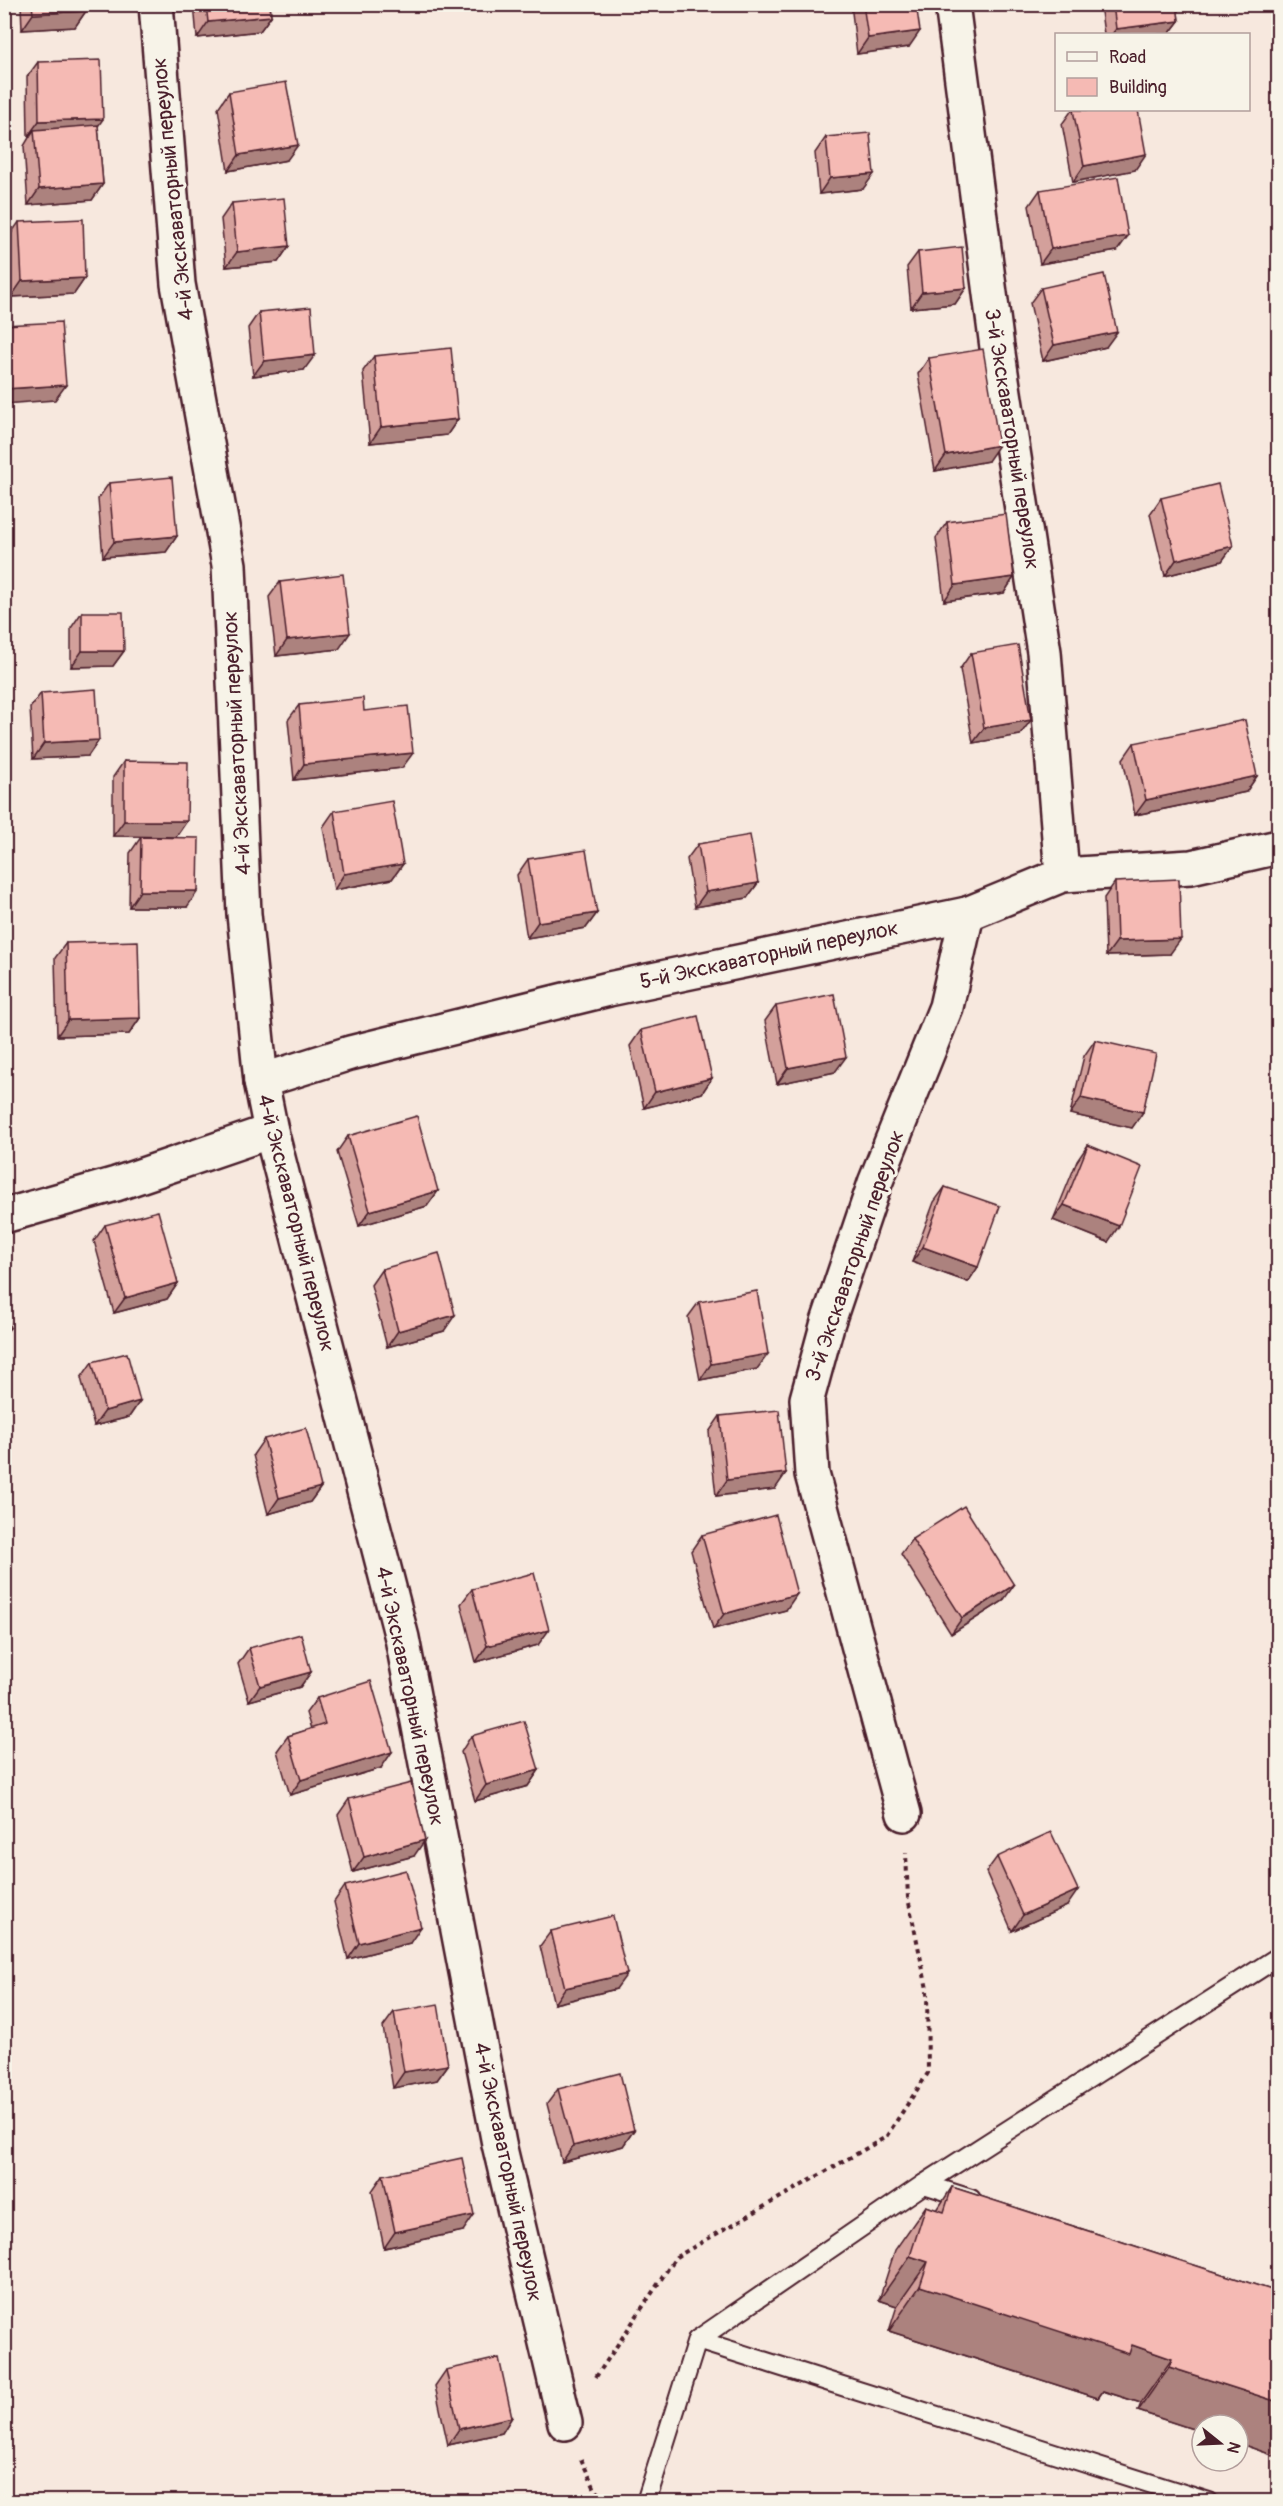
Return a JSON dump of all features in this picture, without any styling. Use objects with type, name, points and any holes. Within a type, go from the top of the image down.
[{"type":"street","name":"4-й Экскаваторный переулок","points":[[156,4],[178,284],[229,565],[244,914],[261,1080],[271,1131],[402,1638],[499,2144],[565,2423]]},
{"type":"street","name":"3-й Экскаваторный переулок","points":[[952,4],[997,347],[1044,652],[1062,875]]},
{"type":"street","name":"5-й Экскаваторный переулок","points":[[261,1080],[350,1053],[609,989],[967,914],[1062,875],[1191,867],[1278,848]]},
{"type":"street","name":"3-й Экскаваторный переулок","points":[[904,1814],[812,1474],[807,1399],[828,1322],[875,1183],[946,1007],[967,914]]},
{"type":"street","points":[[4,1215],[116,1184],[271,1131]]},
{"type":"lane","points":[[646,2502],[698,2340],[924,2184],[1278,1957]]},
{"type":"lane","points":[[924,2184],[990,2205]]},
{"type":"lane","points":[[698,2340],[1209,2502]]},
{"type":"path","points":[[607,2502],[595,2489],[565,2423],[676,2256],[886,2137],[928,2073],[927,1989],[908,1898],[904,1814]]},
{"type":"building","points":[[32,4],[85,4],[86,11],[33,14]]},
{"type":"building","points":[[206,4],[270,4],[271,16],[208,22]]},
{"type":"building","points":[[863,4],[916,4],[920,31],[868,38]]},
{"type":"building","points":[[1113,4],[1177,4],[1179,21],[1116,29]]},
{"type":"building","points":[[101,60],[103,119],[39,121],[38,62]]},
{"type":"building","points":[[286,82],[298,145],[239,155],[229,92]]},
{"type":"building","points":[[1073,111],[1138,111],[1146,154],[1084,166]]},
{"type":"building","points":[[98,125],[103,184],[39,189],[34,130]]},
{"type":"building","points":[[870,133],[874,174],[830,178],[826,137]]},
{"type":"building","points":[[1118,177],[1128,236],[1051,249],[1040,190]]},
{"type":"building","points":[[284,198],[289,246],[237,252],[232,203]]},
{"type":"building","points":[[83,219],[85,278],[22,281],[19,222]]},
{"type":"building","points":[[962,247],[966,288],[922,292],[918,252]]},
{"type":"building","points":[[1104,274],[1117,332],[1054,345],[1041,288]]},
{"type":"building","points":[[311,307],[315,355],[264,361],[259,312]]},
{"type":"building","points":[[61,322],[66,385],[4,389],[4,325]]},
{"type":"building","points":[[451,348],[458,419],[381,427],[374,356]]},
{"type":"building","points":[[983,349],[999,445],[946,455],[929,358]]},
{"type":"building","points":[[172,477],[177,536],[114,542],[109,483]]},
{"type":"building","points":[[1218,484],[1233,546],[1176,560],[1161,498]]},
{"type":"building","points":[[1006,514],[1014,577],[955,585],[947,522]]},
{"type":"building","points":[[343,574],[350,633],[287,640],[280,582]]},
{"type":"building","points":[[82,612],[123,612],[124,651],[82,651]]},
{"type":"building","points":[[1018,645],[1031,720],[984,728],[971,653]]},
{"type":"building","points":[[96,689],[99,740],[44,743],[41,693]]},
{"type":"building","points":[[363,698],[364,711],[408,706],[413,753],[304,764],[299,705]]},
{"type":"building","points":[[1245,720],[1257,776],[1146,800],[1134,743]]},
{"type":"building","points":[[124,761],[188,762],[187,821],[124,821]]},
{"type":"building","points":[[392,801],[403,864],[344,874],[334,811]]},
{"type":"building","points":[[750,835],[758,883],[706,892],[698,844]]},
{"type":"building","points":[[141,837],[199,838],[198,891],[140,891]]},
{"type":"building","points":[[586,850],[597,913],[538,922],[528,859]]},
{"type":"building","points":[[1179,879],[1181,939],[1117,941],[1115,882]]},
{"type":"building","points":[[138,941],[140,1018],[68,1020],[66,943]]},
{"type":"building","points":[[834,994],[846,1057],[788,1068],[776,1006]]},
{"type":"building","points":[[698,1016],[712,1078],[655,1092],[641,1030]]},
{"type":"building","points":[[1095,1040],[1156,1054],[1143,1112],[1081,1098]]},
{"type":"building","points":[[417,1116],[438,1191],[370,1211],[348,1136]]},
{"type":"building","points":[[1088,1145],[1142,1167],[1119,1226],[1064,1205]]},
{"type":"building","points":[[945,1187],[1000,1206],[978,1267],[923,1247]]},
{"type":"building","points":[[158,1211],[178,1283],[125,1298],[105,1225]]},
{"type":"building","points":[[439,1253],[455,1315],[398,1331],[382,1269]]},
{"type":"building","points":[[757,1291],[768,1354],[711,1364],[699,1302]]},
{"type":"building","points":[[4,1302],[10,1328],[4,1329]]},
{"type":"building","points":[[127,1353],[140,1401],[105,1411],[92,1362]]},
{"type":"building","points":[[779,1410],[786,1473],[727,1480],[720,1416]]},
{"type":"building","points":[[306,1428],[321,1487],[279,1498],[264,1439]]},
{"type":"building","points":[[964,1506],[1014,1585],[962,1618],[912,1539]]},
{"type":"building","points":[[776,1515],[797,1594],[724,1614],[702,1535]]},
{"type":"building","points":[[534,1573],[549,1630],[487,1646],[472,1589]]},
{"type":"building","points":[[301,1634],[311,1672],[260,1686],[249,1648]]},
{"type":"building","points":[[371,1681],[392,1752],[301,1780],[288,1736],[325,1724],[317,1698]]},
{"type":"building","points":[[524,1721],[539,1770],[486,1785],[471,1736]]},
{"type":"building","points":[[411,1783],[425,1840],[364,1857],[349,1799]]},
{"type":"building","points":[[1051,1832],[1078,1890],[1023,1915],[997,1857]]},
{"type":"building","points":[[406,1870],[421,1927],[359,1943],[345,1886]]},
{"type":"building","points":[[613,1916],[627,1974],[565,1988],[551,1931]]},
{"type":"building","points":[[438,2004],[448,2065],[404,2072],[394,2012]]},
{"type":"building","points":[[620,2073],[634,2130],[573,2146],[558,2089]]},
{"type":"building","points":[[462,2158],[474,2215],[395,2232],[383,2175]]},
{"type":"building","points":[[952,2187],[1278,2292],[1278,2402],[1169,2367],[1172,2359],[1132,2345],[1129,2354],[920,2286],[928,2262],[910,2256],[926,2206],[944,2212]]},
{"type":"building","points":[[499,2358],[512,2417],[459,2429],[446,2370]]}]
